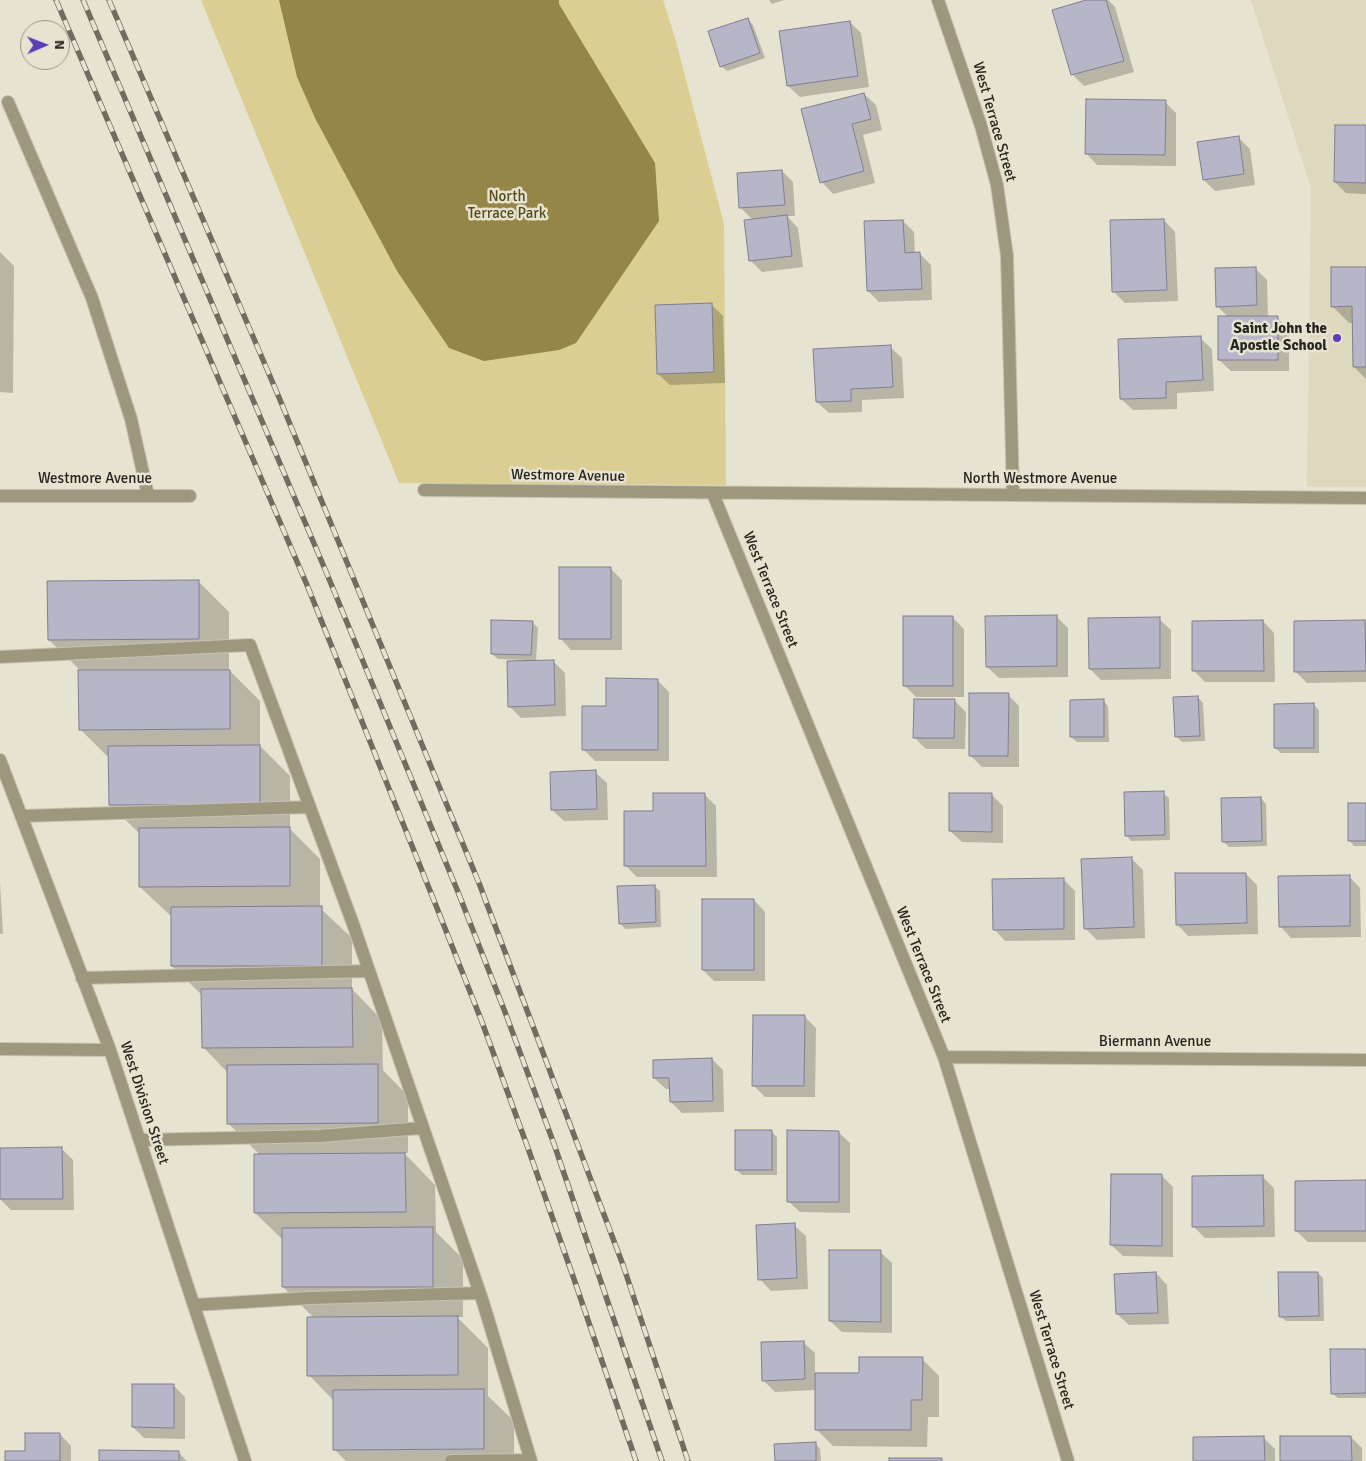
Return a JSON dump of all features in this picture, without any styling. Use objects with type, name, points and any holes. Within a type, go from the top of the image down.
[{"type":"street","name":"West Terrace Street","points":[[938,0],[981,126],[996,185],[1006,256],[1013,495]]},
{"type":"street","points":[[8,102],[92,298],[131,419],[148,495]]},
{"type":"street","name":"Westmore Avenue","points":[[424,490],[713,494]]},
{"type":"street","name":"West Terrace Street","points":[[713,494],[944,1057],[1068,1461]]},
{"type":"street","name":"North Westmore Avenue","points":[[713,494],[1366,498]]},
{"type":"street","name":"Westmore Avenue","points":[[0,496],[190,496]]},
{"type":"street","points":[[0,657],[250,645],[369,971],[480,1293],[531,1460],[451,1461]]},
{"type":"street","name":"West Division Street","points":[[0,760],[110,1050],[245,1461]]},
{"type":"street","points":[[22,816],[310,807]]},
{"type":"street","points":[[82,978],[369,971]]},
{"type":"street","points":[[0,1050],[110,1050]]},
{"type":"street","name":"Biermann Avenue","points":[[944,1057],[1366,1060]]},
{"type":"street","points":[[140,1140],[320,1136],[422,1128]]},
{"type":"street","points":[[194,1305],[310,1298],[480,1293]]},
{"type":"shaded area","points":[[279,0],[559,0],[559,4],[655,163],[659,221],[576,343],[559,350],[484,361],[449,348],[397,271],[315,118],[297,77]]},
{"type":"shaded area","name":"Saint John the Apostle School","points":[[1251,0],[1366,0],[1366,487],[1307,487],[1311,188]]},
{"type":"green space","name":"North Terrace Park","points":[[201,0],[663,0],[675,38],[724,224],[726,485],[399,483]]},
{"type":"building","points":[[1086,0],[1106,0],[1124,61],[1071,75],[1052,10]]},
{"type":"building","points":[[748,18],[760,53],[720,67],[708,31]]},
{"type":"building","points":[[850,21],[858,76],[787,86],[779,31]]},
{"type":"building","points":[[864,93],[871,119],[852,124],[864,171],[820,183],[801,109]]},
{"type":"building","points":[[1086,99],[1166,100],[1165,155],[1085,154]]},
{"type":"building","points":[[1335,125],[1366,125],[1366,183],[1334,182]]},
{"type":"building","points":[[1239,136],[1244,174],[1203,180],[1197,142]]},
{"type":"building","points":[[782,170],[785,205],[739,208],[737,173]]},
{"type":"building","points":[[787,215],[792,256],[749,261],[744,220]]},
{"type":"building","points":[[1164,219],[1167,290],[1112,292],[1110,220]]},
{"type":"building","points":[[903,220],[905,253],[920,252],[922,289],[867,291],[864,221]]},
{"type":"building","points":[[1256,267],[1257,305],[1216,307],[1215,268]]},
{"type":"building","points":[[1331,267],[1366,267],[1366,367],[1353,367],[1352,306],[1331,307]]},
{"type":"building","points":[[712,303],[714,372],[657,374],[655,305]]},
{"type":"building","points":[[1218,316],[1278,316],[1278,360],[1218,360]]},
{"type":"building","points":[[1201,336],[1203,380],[1166,382],[1166,398],[1120,399],[1118,339]]},
{"type":"building","points":[[891,345],[893,387],[851,389],[851,401],[816,402],[813,349]]},
{"type":"building","points":[[559,567],[611,567],[611,639],[559,639]]},
{"type":"building","points":[[199,580],[199,639],[48,640],[47,581]]},
{"type":"building","points":[[1057,615],[1057,666],[986,667],[985,616]]},
{"type":"building","points":[[903,616],[953,616],[953,686],[903,686]]},
{"type":"building","points":[[1160,617],[1160,668],[1089,669],[1088,618]]},
{"type":"building","points":[[491,620],[533,621],[531,655],[491,654]]},
{"type":"building","points":[[1263,620],[1264,671],[1192,671],[1192,621]]},
{"type":"building","points":[[1365,620],[1366,671],[1294,672],[1294,621]]},
{"type":"building","points":[[554,660],[555,705],[508,707],[507,661]]},
{"type":"building","points":[[78,670],[230,670],[230,729],[79,730]]},
{"type":"building","points":[[606,678],[658,679],[658,750],[582,750],[582,706],[606,706]]},
{"type":"building","points":[[969,693],[1009,693],[1008,756],[969,756]]},
{"type":"building","points":[[1198,696],[1200,736],[1175,737],[1173,697]]},
{"type":"building","points":[[914,699],[955,699],[954,738],[913,738]]},
{"type":"building","points":[[1104,699],[1104,737],[1070,737],[1070,700]]},
{"type":"building","points":[[1314,703],[1314,748],[1274,748],[1274,704]]},
{"type":"building","points":[[260,745],[260,804],[109,805],[108,746]]},
{"type":"building","points":[[596,770],[597,809],[551,810],[550,772]]},
{"type":"building","points":[[1164,791],[1165,835],[1125,836],[1124,792]]},
{"type":"building","points":[[653,793],[705,793],[706,866],[624,866],[624,811],[653,811]]},
{"type":"building","points":[[949,793],[992,793],[992,832],[949,831]]},
{"type":"building","points":[[1261,797],[1262,841],[1222,842],[1221,798]]},
{"type":"building","points":[[1348,803],[1366,803],[1366,841],[1348,841]]},
{"type":"building","points":[[290,827],[290,886],[139,887],[139,828]]},
{"type":"building","points":[[1132,857],[1134,927],[1084,929],[1081,859]]},
{"type":"building","points":[[1175,873],[1246,873],[1247,923],[1176,925]]},
{"type":"building","points":[[1350,875],[1350,926],[1279,927],[1278,876]]},
{"type":"building","points":[[1064,878],[1064,929],[993,930],[992,879]]},
{"type":"building","points":[[655,885],[656,922],[619,924],[617,886]]},
{"type":"building","points":[[702,899],[754,899],[754,970],[702,970]]},
{"type":"building","points":[[322,906],[322,966],[171,966],[171,907]]},
{"type":"building","points":[[352,988],[353,1047],[202,1048],[201,989]]},
{"type":"building","points":[[753,1015],[805,1015],[804,1086],[752,1086]]},
{"type":"building","points":[[712,1058],[713,1101],[670,1102],[669,1078],[653,1078],[653,1060]]},
{"type":"building","points":[[378,1064],[378,1123],[227,1124],[227,1065]]},
{"type":"building","points":[[735,1130],[772,1130],[772,1170],[735,1170]]},
{"type":"building","points":[[787,1130],[839,1131],[839,1202],[787,1202]]},
{"type":"building","points":[[62,1147],[63,1199],[0,1199],[0,1148]]},
{"type":"building","points":[[405,1153],[406,1212],[254,1213],[254,1154]]},
{"type":"building","points":[[1111,1174],[1162,1174],[1162,1246],[1110,1245]]},
{"type":"building","points":[[1263,1175],[1264,1226],[1192,1227],[1192,1176]]},
{"type":"building","points":[[1366,1180],[1366,1231],[1295,1231],[1295,1181]]},
{"type":"building","points":[[795,1223],[797,1278],[758,1280],[756,1225]]},
{"type":"building","points":[[433,1227],[433,1287],[282,1287],[282,1228]]},
{"type":"building","points":[[829,1250],[881,1250],[881,1322],[829,1321]]},
{"type":"building","points":[[1156,1272],[1158,1313],[1116,1314],[1114,1274]]},
{"type":"building","points":[[1278,1272],[1318,1272],[1319,1316],[1279,1317]]},
{"type":"building","points":[[458,1316],[458,1375],[307,1376],[307,1317]]},
{"type":"building","points":[[804,1341],[805,1379],[762,1381],[761,1342]]},
{"type":"building","points":[[1330,1349],[1366,1349],[1366,1393],[1331,1394]]},
{"type":"building","points":[[859,1357],[923,1357],[922,1400],[911,1400],[911,1430],[815,1430],[815,1373],[859,1373]]},
{"type":"building","points":[[132,1384],[174,1384],[174,1428],[132,1427]]},
{"type":"building","points":[[484,1389],[484,1449],[333,1450],[333,1390]]},
{"type":"building","points":[[25,1433],[60,1433],[60,1461],[5,1461],[5,1451],[25,1451]]},
{"type":"building","points":[[1264,1436],[1265,1461],[1193,1461],[1193,1437]]},
{"type":"building","points":[[1280,1436],[1351,1436],[1352,1461],[1280,1461]]},
{"type":"building","points":[[816,1442],[816,1461],[775,1461],[774,1444]]},
{"type":"building","points":[[99,1450],[179,1451],[179,1461],[99,1461]]},
{"type":"building","points":[[889,1458],[942,1458],[942,1461],[889,1461]]},
{"type":"railway","points":[[56,0],[307,585],[435,903],[482,1022],[529,1151],[636,1461]]},
{"type":"railway","points":[[83,0],[327,574],[458,892],[554,1144],[662,1461]]},
{"type":"railway","points":[[109,0],[278,395],[479,883],[623,1265],[688,1461]]},
{"type":"place","name":"Saint John the Apostle School","points":[[1337,338]]}]
